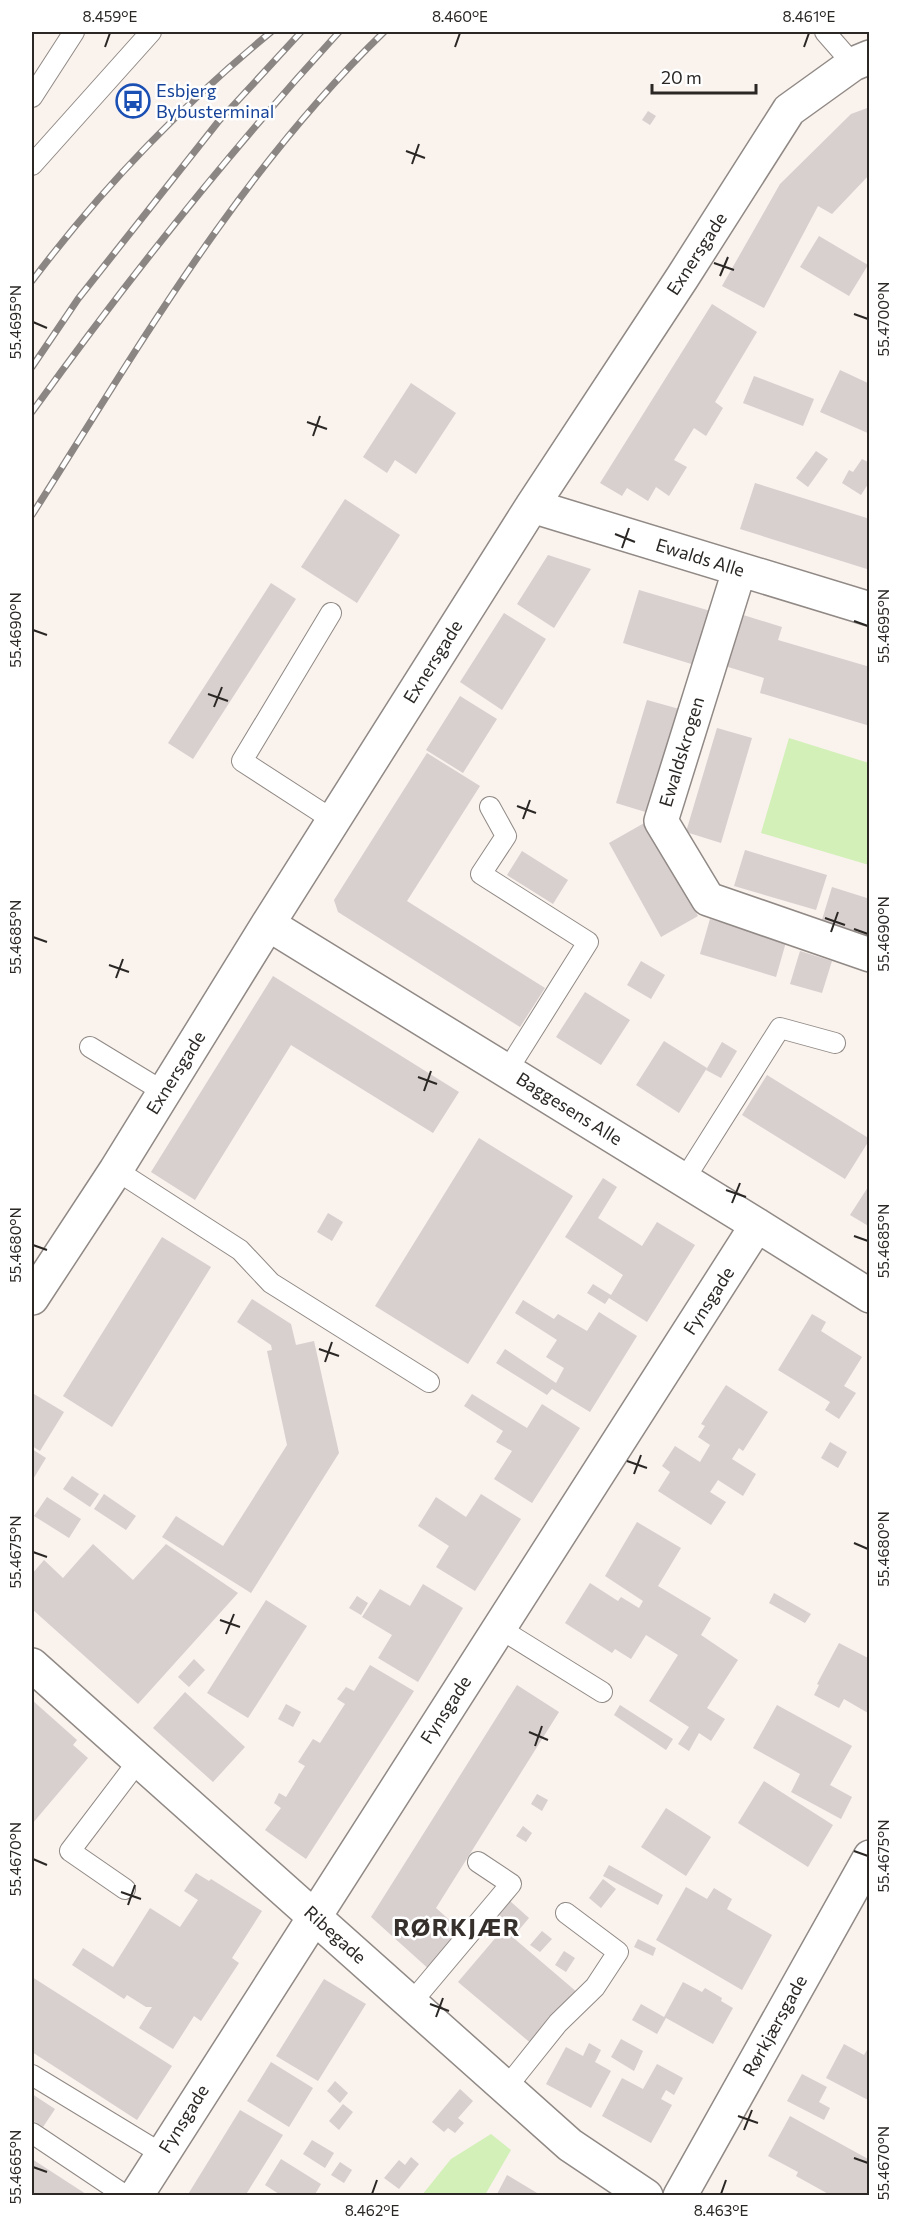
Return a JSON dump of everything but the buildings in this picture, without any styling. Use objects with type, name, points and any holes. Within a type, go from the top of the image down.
[{"type":"street","name":"Exnersgade","points":[[32,1298],[116,1170],[333,820],[532,506],[789,110],[861,61]]},
{"type":"street","name":"Ewalds Alle","points":[[532,506],[739,571],[870,609]]},
{"type":"street","name":"Ewaldskrogen","points":[[739,571],[661,821],[708,899],[870,955]]},
{"type":"street","name":"Baggesens Alle","points":[[268,924],[870,1296]]},
{"type":"street","name":"Fynsgade","points":[[136,2196],[757,1225]]},
{"type":"street","name":"Ribegade","points":[[32,1665],[570,2145],[646,2196]]},
{"type":"street","name":"Rørkjærsgade","points":[[680,2196],[870,1857]]},
{"type":"lane","points":[[32,97],[74,32]]},
{"type":"lane","points":[[32,165],[151,32]]},
{"type":"lane","points":[[825,32],[861,61]]},
{"type":"lane","points":[[331,613],[242,761],[333,820]]},
{"type":"lane","points":[[490,807],[506,836],[482,874],[588,942],[507,1071]]},
{"type":"lane","points":[[684,1180],[780,1028],[835,1043]]},
{"type":"lane","points":[[90,1047],[164,1092]]},
{"type":"lane","points":[[116,1170],[240,1250],[271,1283],[429,1382]]},
{"type":"lane","points":[[499,1628],[602,1692]]},
{"type":"lane","points":[[125,1889],[70,1851],[139,1760]]},
{"type":"lane","points":[[411,2002],[511,1884],[478,1862]]},
{"type":"lane","points":[[506,2088],[558,2023],[595,1987],[618,1952],[566,1913]]},
{"type":"lane","points":[[32,2075],[162,2154]]},
{"type":"lane","points":[[32,2133],[126,2196]]},
{"type":"green space","points":[[789,738],[869,763],[869,865],[761,833]]},
{"type":"green space","points":[[491,2134],[511,2150],[485,2195],[422,2195],[451,2159]]},
{"type":"railway","points":[[32,281],[58,247],[144,149],[206,89],[271,32]]},
{"type":"railway","points":[[32,367],[78,299],[218,122],[301,32]]},
{"type":"railway","points":[[32,412],[180,218],[258,123],[339,32]]},
{"type":"railway","points":[[32,515],[152,325],[238,201],[283,142],[384,32]]},
{"type":"place","name":"Esbjerg Bybusterminal","points":[[133,101]]},
{"type":"district","name":"RØRKJÆR","points":[[457,1928]]}]
